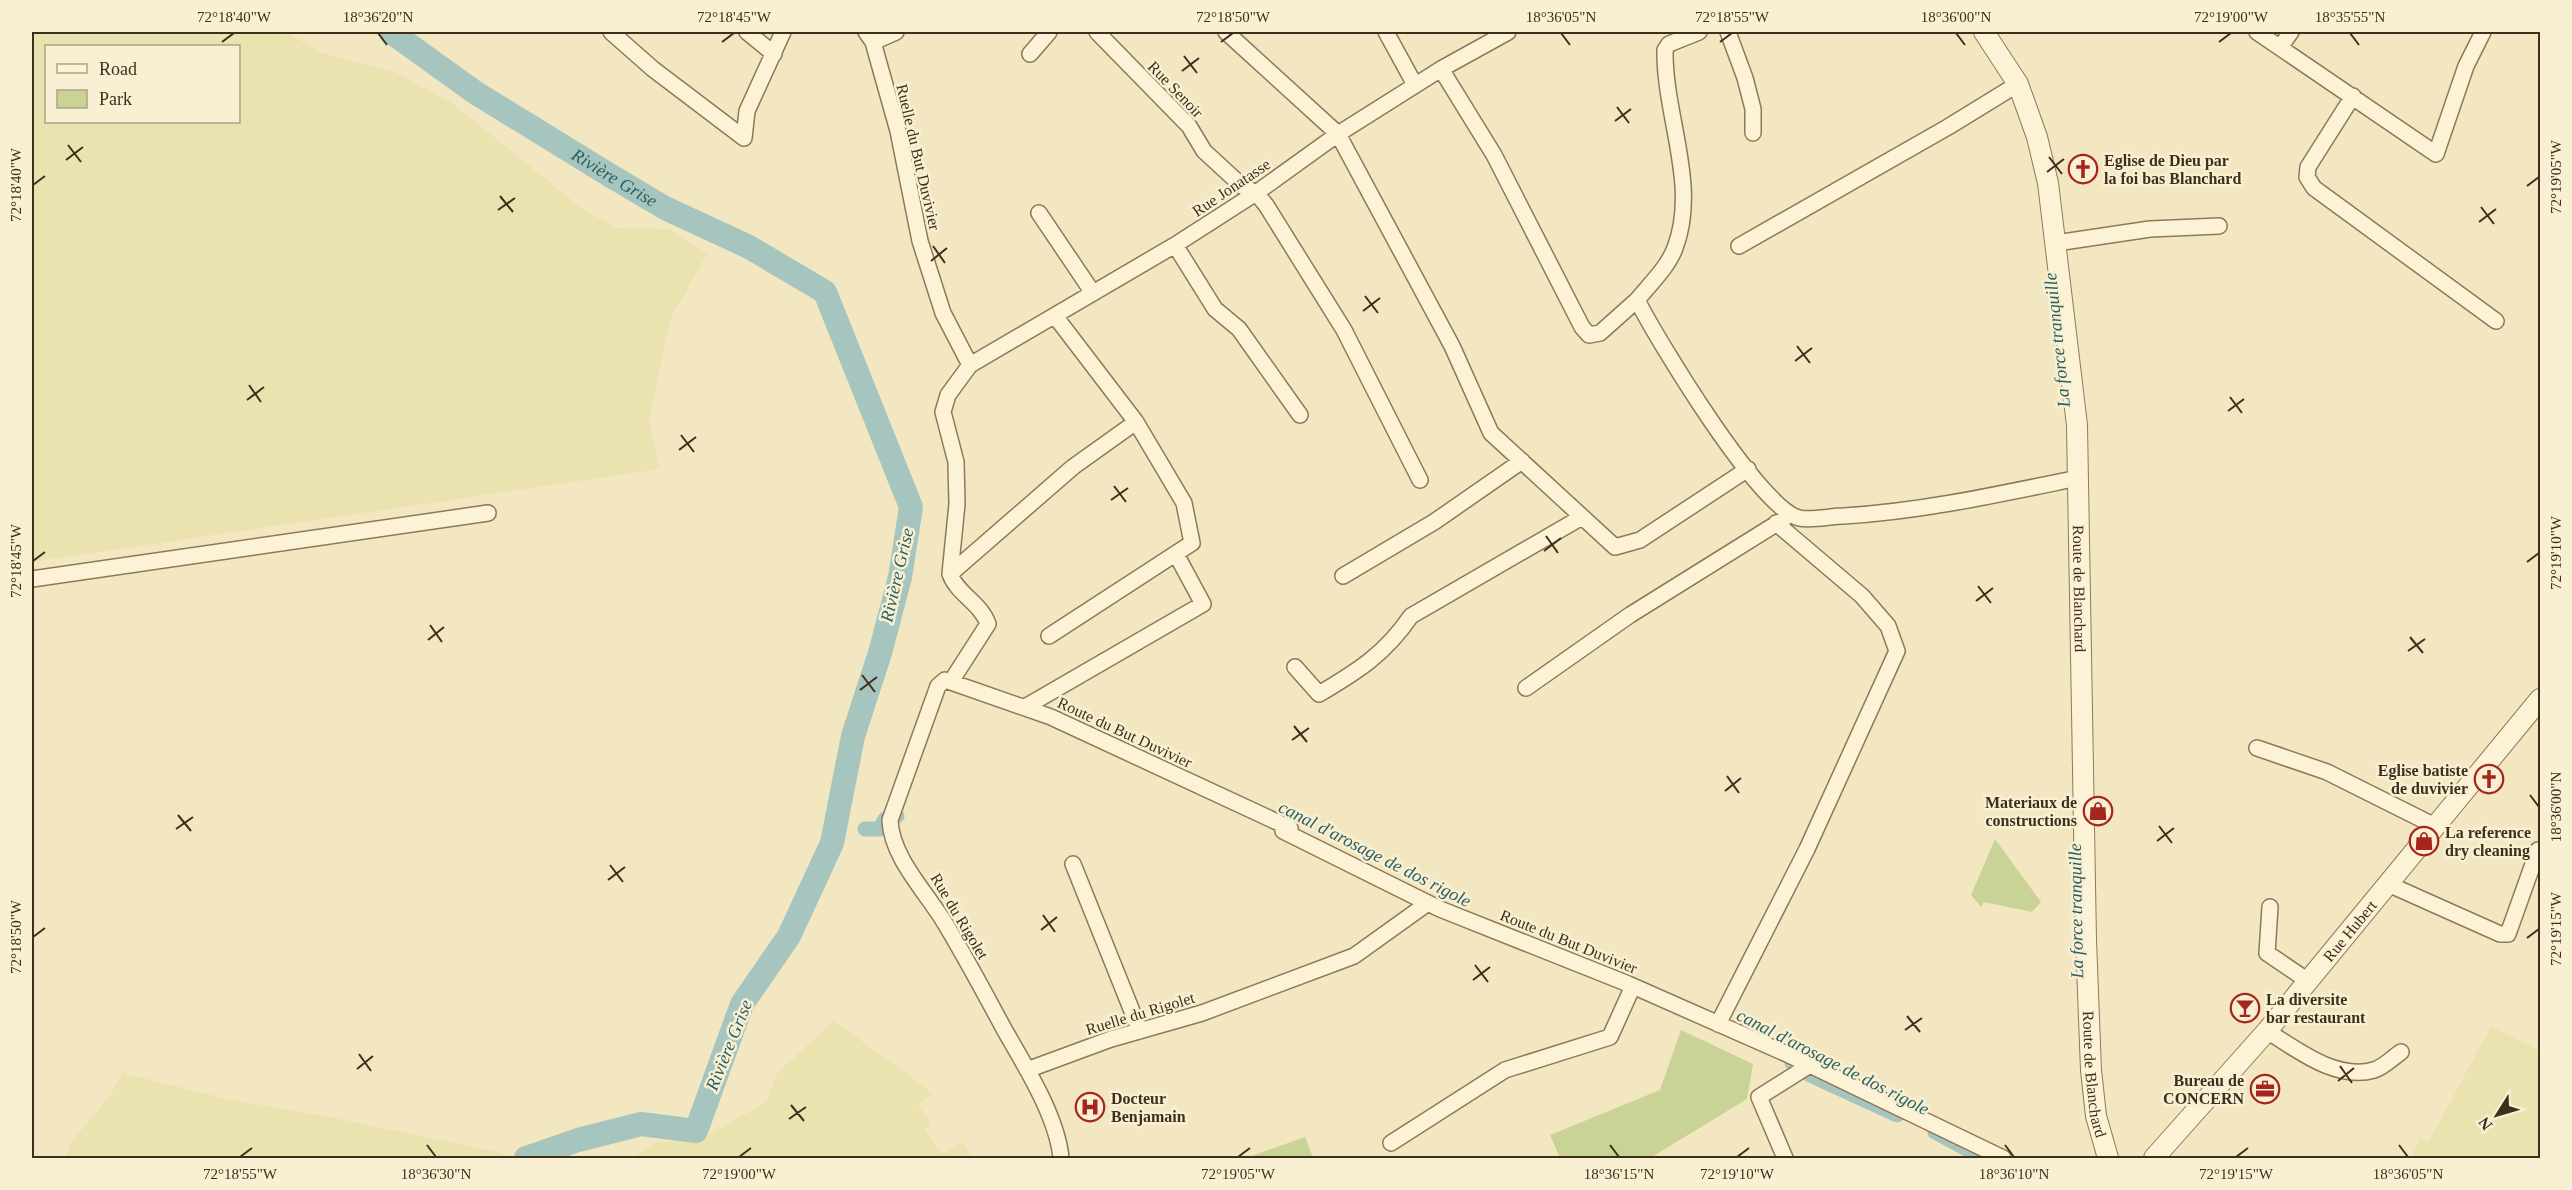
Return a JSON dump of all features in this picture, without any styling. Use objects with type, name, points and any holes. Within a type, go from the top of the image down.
[{"type":"street","points":[[611,32],[653,69],[744,138],[747,111],[783,32]]},
{"type":"street","points":[[747,32],[774,54]]},
{"type":"street","points":[[870,37],[896,32]]},
{"type":"street","points":[[1030,54],[1049,32]]},
{"type":"street","name":"Rue Senoir","points":[[1097,32],[1164,104],[1189,126],[1204,151],[1242,186],[1256,193]]},
{"type":"street","points":[[1226,32],[1338,134],[1452,346],[1491,433],[1615,547],[1640,540],[1748,469]]},
{"type":"street","points":[[1386,32],[1415,85]]},
{"type":"street","name":"Rue Jonatasse","points":[[970,365],[1175,245],[1256,193],[1338,134],[1441,69],[1508,32]]},
{"type":"street","points":[[1441,69],[1494,155],[1582,327],[1589,335],[1600,333],[1637,300],[1669,260],[1675,248],[1685,208],[1665,50],[1669,44],[1699,32]]},
{"type":"street","points":[[1728,32],[1748,86],[1753,109],[1753,133]]},
{"type":"street","name":"Route de Blanchard","points":[[1984,32],[2018,84],[2037,137],[2048,183],[2077,425],[2086,928],[2091,1070],[2096,1116],[2108,1158]]},
{"type":"street","points":[[2257,32],[2281,46],[2436,154],[2466,66],[2483,32]]},
{"type":"street","points":[[2281,46],[2291,32]]},
{"type":"street","name":"Ruelle du But Duvivier","points":[[870,37],[898,131],[920,241],[943,313],[970,365]]},
{"type":"street","points":[[1739,246],[1948,127],[2018,84]]},
{"type":"street","points":[[2353,96],[2308,166],[2307,177],[2314,188],[2496,321]]},
{"type":"street","points":[[1256,193],[1344,330],[1420,480]]},
{"type":"street","points":[[1039,213],[1093,293]]},
{"type":"street","points":[[2056,243],[2150,229],[2220,226]]},
{"type":"street","points":[[1175,245],[1215,309],[1239,329],[1300,415]]},
{"type":"street","points":[[1637,300],[1654,334],[1712,424],[1772,499],[1799,518],[1898,512],[2078,478]]},
{"type":"street","points":[[1049,636],[1192,543],[1184,503],[1136,422],[1055,316]]},
{"type":"street","points":[[945,683],[988,624],[981,610],[952,581],[950,574],[957,504],[956,462],[943,411],[948,395],[970,365]]},
{"type":"street","points":[[950,574],[1073,467],[1136,422]]},
{"type":"street","points":[[1343,576],[1434,522],[1521,461]]},
{"type":"street","points":[[32,579],[488,513]]},
{"type":"street","points":[[1526,688],[1630,615],[1792,514]]},
{"type":"street","points":[[1295,667],[1319,694],[1368,665],[1396,639],[1411,616],[1582,517]]},
{"type":"street","points":[[1718,1024],[1807,849],[1897,651],[1888,626],[1862,596],[1776,523]]},
{"type":"street","points":[[1025,707],[1203,604],[1176,554]]},
{"type":"street","name":"Route du But Duvivier","points":[[945,683],[1051,717],[1290,828],[1283,831],[1428,903],[1633,986],[1810,1065],[2003,1158]]},
{"type":"street","name":"Rue du Rigolet","points":[[945,683],[890,820],[890,833],[900,855],[944,921],[1027,1070],[1059,1143],[1061,1158]]},
{"type":"street","name":"Rue Hubert","points":[[2154,1158],[2267,1031],[2540,701]]},
{"type":"street","points":[[2257,748],[2327,772],[2435,826]]},
{"type":"street","points":[[2388,884],[2500,934],[2508,934],[2538,850]]},
{"type":"street","points":[[1073,864],[1140,1031]]},
{"type":"street","name":"Ruelle du Rigolet","points":[[1027,1070],[1140,1031],[1202,1013],[1354,956],[1428,903]]},
{"type":"street","points":[[2270,907],[2267,952],[2308,981]]},
{"type":"street","points":[[1391,1143],[1505,1070],[1610,1037],[1633,986]]},
{"type":"street","points":[[2267,1031],[2308,1059],[2326,1066],[2373,1070],[2401,1052]]},
{"type":"street","points":[[1785,1158],[1759,1097],[1810,1065]]},
{"type":"shaded area","points":[[32,32],[287,32],[319,52],[397,73],[453,104],[584,210],[617,228],[670,229],[707,254],[671,318],[659,372],[649,420],[660,469],[32,562]]},
{"type":"shaded area","points":[[834,1021],[933,1093],[918,1105],[931,1124],[924,1129],[942,1154],[963,1142],[972,1158],[632,1158],[656,1142],[701,1139],[766,1102],[778,1072]]},
{"type":"shaded area","points":[[2491,1026],[2540,1051],[2540,1158],[2411,1158],[2419,1140],[2429,1141]]},
{"type":"shaded area","points":[[123,1073],[227,1099],[335,1118],[498,1152],[512,1158],[65,1158],[71,1142],[109,1097]]},
{"type":"green space","points":[[1995,839],[2041,902],[2032,912],[1984,902],[1981,907],[1971,895]]},
{"type":"green space","points":[[1681,1030],[1753,1064],[1747,1099],[1650,1158],[1560,1158],[1550,1135],[1660,1090]]},
{"type":"green space","points":[[1305,1137],[1313,1158],[1246,1158]]},
{"type":"waterway","name":"Rivière Grise","points":[[391,32],[476,93],[611,176],[665,208],[749,247],[825,292],[911,507],[900,577],[880,653],[853,736],[832,843],[789,936],[742,1004],[696,1131],[641,1124],[578,1140],[526,1158]]},
{"type":"waterway","name":"canal d'arosage de dos rigole","points":[[865,829],[880,829],[885,819],[897,816]]},
{"type":"waterway","name":"canal d'arosage de dos rigole","points":[[1792,1063],[1810,1075],[1897,1115]]},
{"type":"waterway","name":"canal d'arosage de dos rigole","points":[[1935,1132],[1983,1158]]},
{"type":"place","name":"Eglise de Dieu par la foi bas Blanchard","points":[[2083,169]]},
{"type":"place","name":"Eglise batiste de duvivier","points":[[2489,779]]},
{"type":"place","name":"Materiaux de constructions","points":[[2098,811]]},
{"type":"place","name":"La reference dry cleaning","points":[[2424,841]]},
{"type":"place","name":"La diversite bar restaurant","points":[[2245,1008]]},
{"type":"place","name":"Bureau de CONCERN","points":[[2265,1089]]},
{"type":"place","name":"Docteur Benjamain","points":[[1090,1107]]},
{"type":"water label","name":"La force tranquille","points":[[2057,340]]},
{"type":"water label","name":"La force tranquille","points":[[2076,911]]}]
